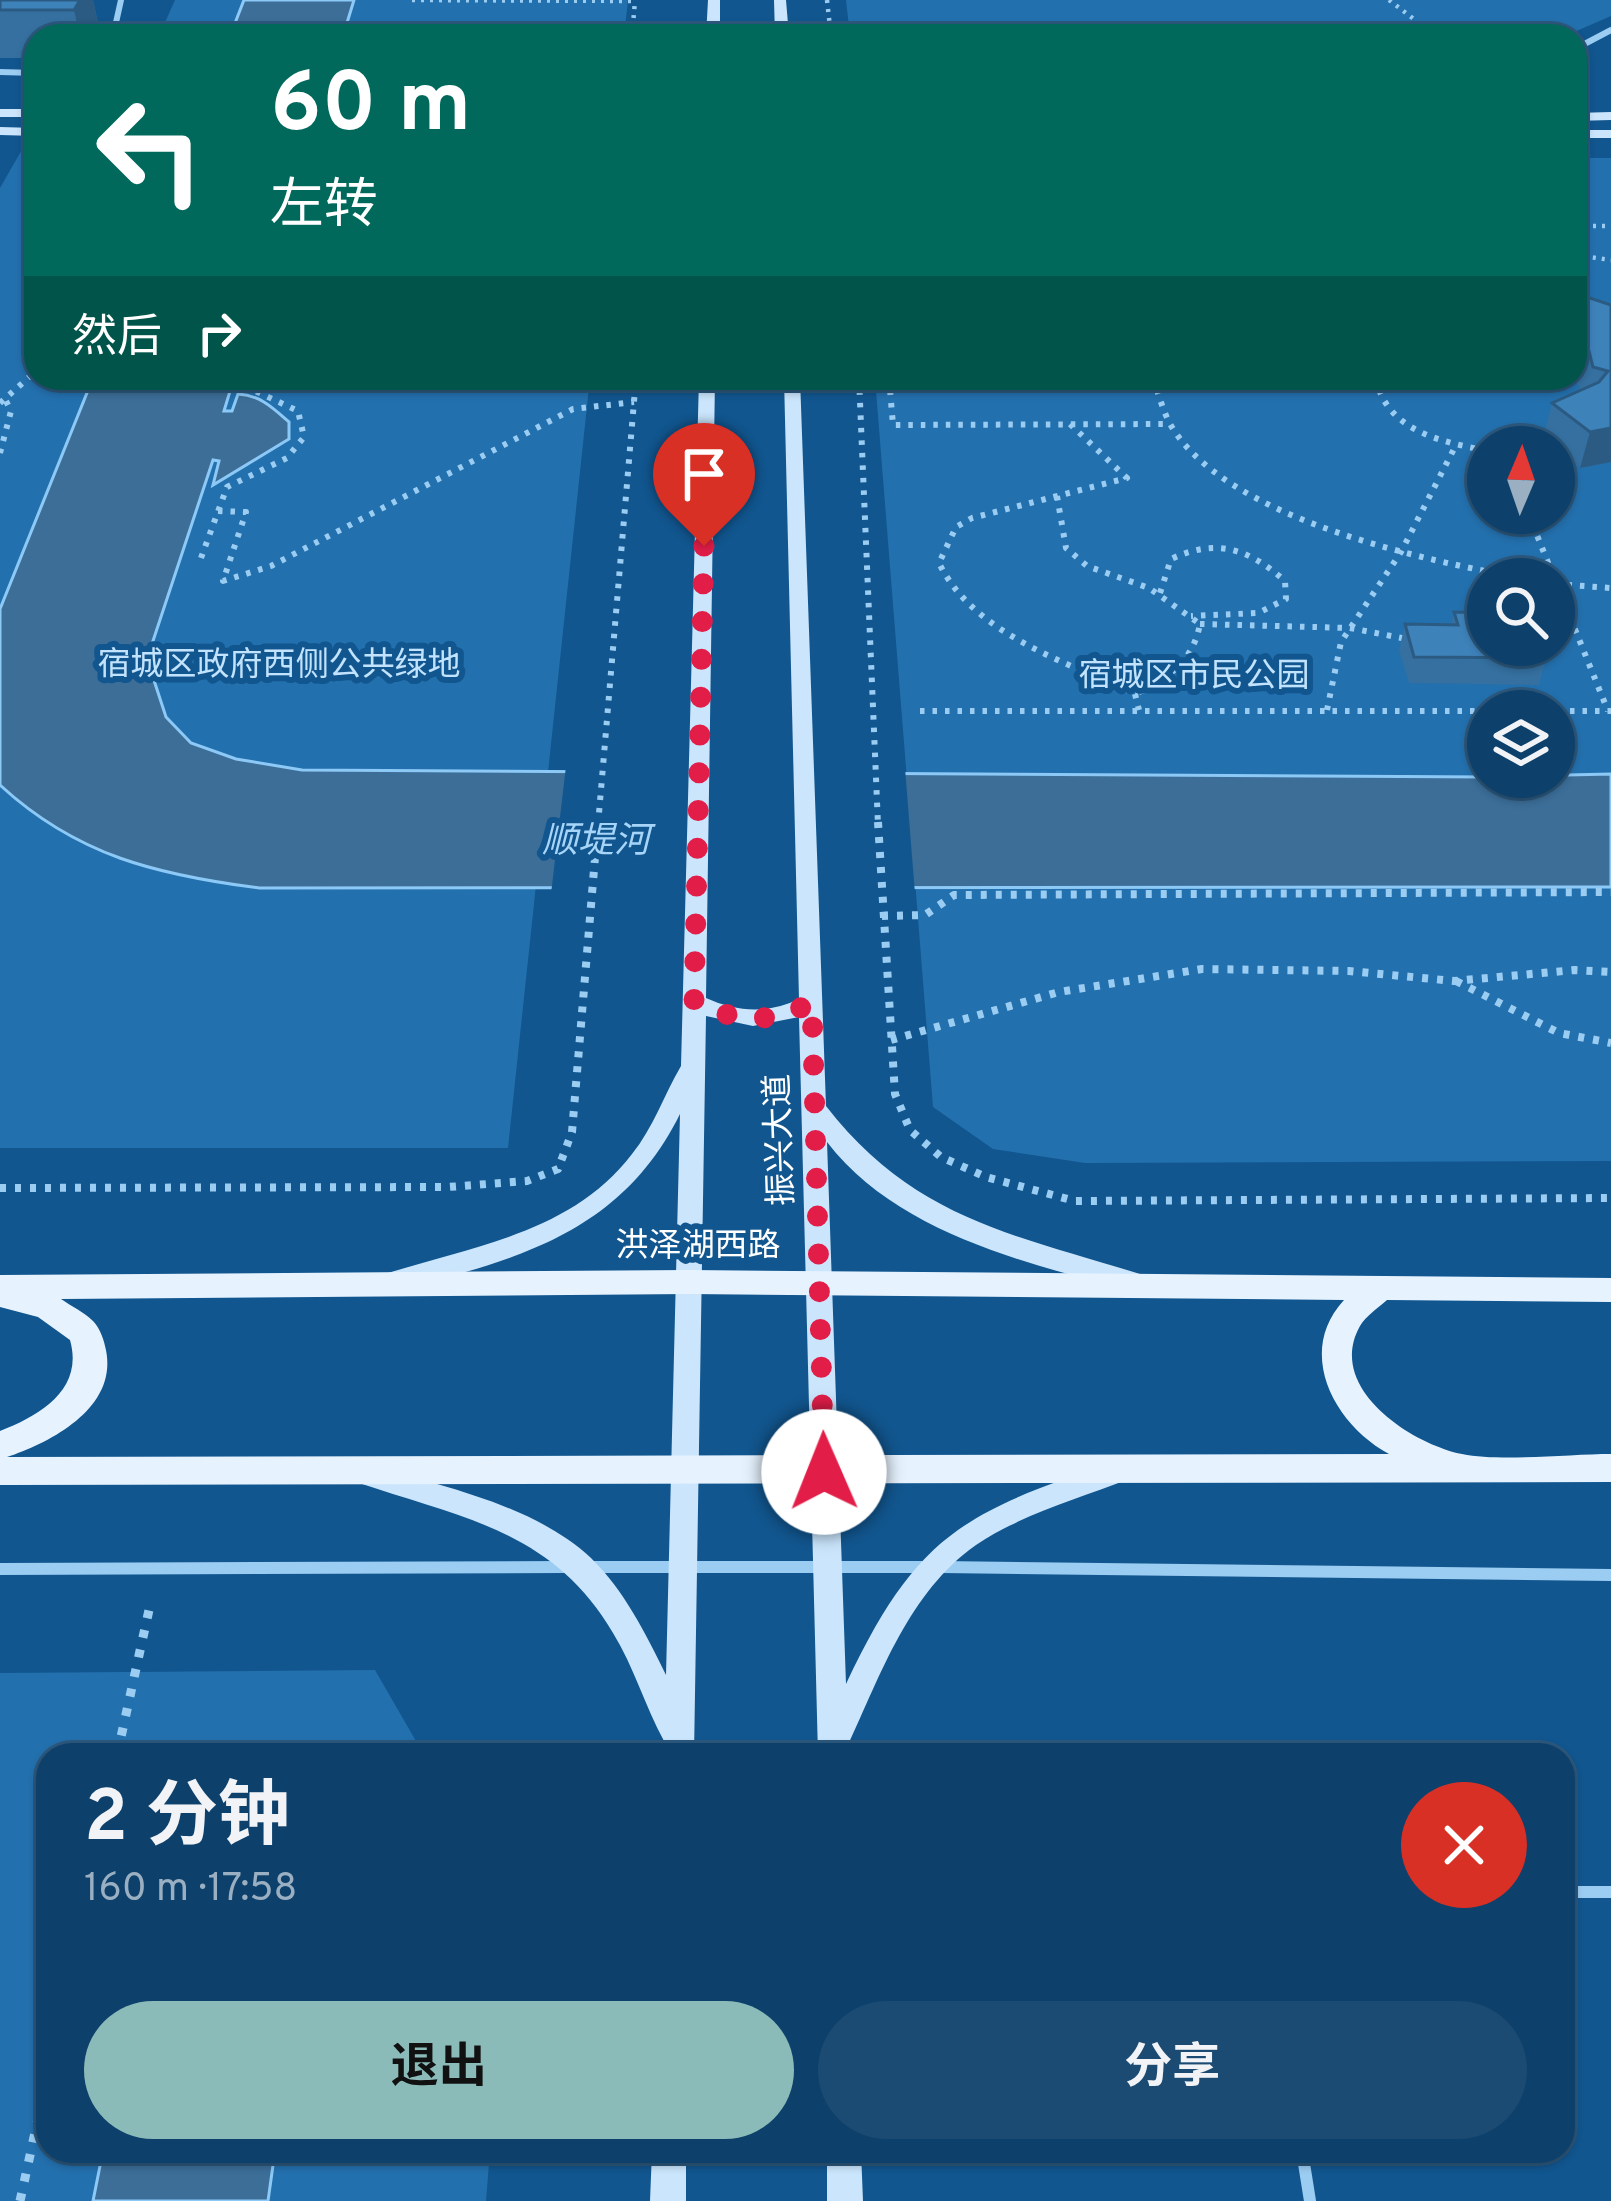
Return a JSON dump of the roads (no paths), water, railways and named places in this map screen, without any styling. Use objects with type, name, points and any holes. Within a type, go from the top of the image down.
[{"type":"main road","points":[[679,1743],[707,390]]},
{"type":"main road","name":"振兴大道","points":[[793,390],[833,1743]]},
{"type":"main road","points":[[694,1002],[727,1018],[789,1015],[812,1002]]},
{"type":"main road","points":[[379,1284],[500,1254],[606,1196],[638,1165],[694,1063]]},
{"type":"main road","points":[[815,1110],[833,1138],[879,1178],[951,1222],[1018,1252],[1157,1287]]},
{"type":"main road","name":"洪泽湖西路","points":[[0,1287],[689,1282],[1611,1290]]},
{"type":"main road","points":[[1379,1288],[1348,1317],[1335,1348],[1340,1382],[1357,1409],[1387,1437],[1461,1469]]},
{"type":"main road","points":[[0,1296],[47,1306],[84,1332],[92,1363],[80,1398],[23,1439],[0,1445]]},
{"type":"main road","points":[[0,1471],[1611,1468]]},
{"type":"main road","points":[[836,1743],[887,1633],[932,1567],[962,1539],[1006,1515],[1122,1470]]},
{"type":"main road","points":[[356,1471],[475,1510],[535,1537],[582,1567],[629,1636],[662,1698],[676,1743]]},
{"type":"main road","points":[[668,2201],[669,2163]]},
{"type":"main road","points":[[844,2163],[845,2201]]},
{"type":"lane","points":[[0,1569],[827,1566],[1611,1575]]},
{"type":"lane","points":[[1575,1892],[1611,1892]]},
{"type":"lane","points":[[1305,2163],[1310,2201]]},
{"type":"water","points":[[244,0],[354,0],[347,24],[235,24]]},
{"type":"water","name":"顺堤河","points":[[88,390],[230,390],[224,411],[232,411],[238,394],[253,397],[289,422],[289,439],[213,485],[219,461],[213,460],[147,659],[166,717],[191,743],[236,759],[302,770],[1467,777],[1467,798],[1575,798],[1575,775],[1611,774],[1611,887],[259,888],[120,858],[59,829],[0,785],[0,609]]},
{"type":"water","points":[[101,2163],[273,2163],[268,2201],[93,2201]]},
{"type":"park label","name":"宿城区政府西侧公共绿地","points":[[279,663]]},
{"type":"park label","name":"宿城区市民公园","points":[[1194,674]]}]
